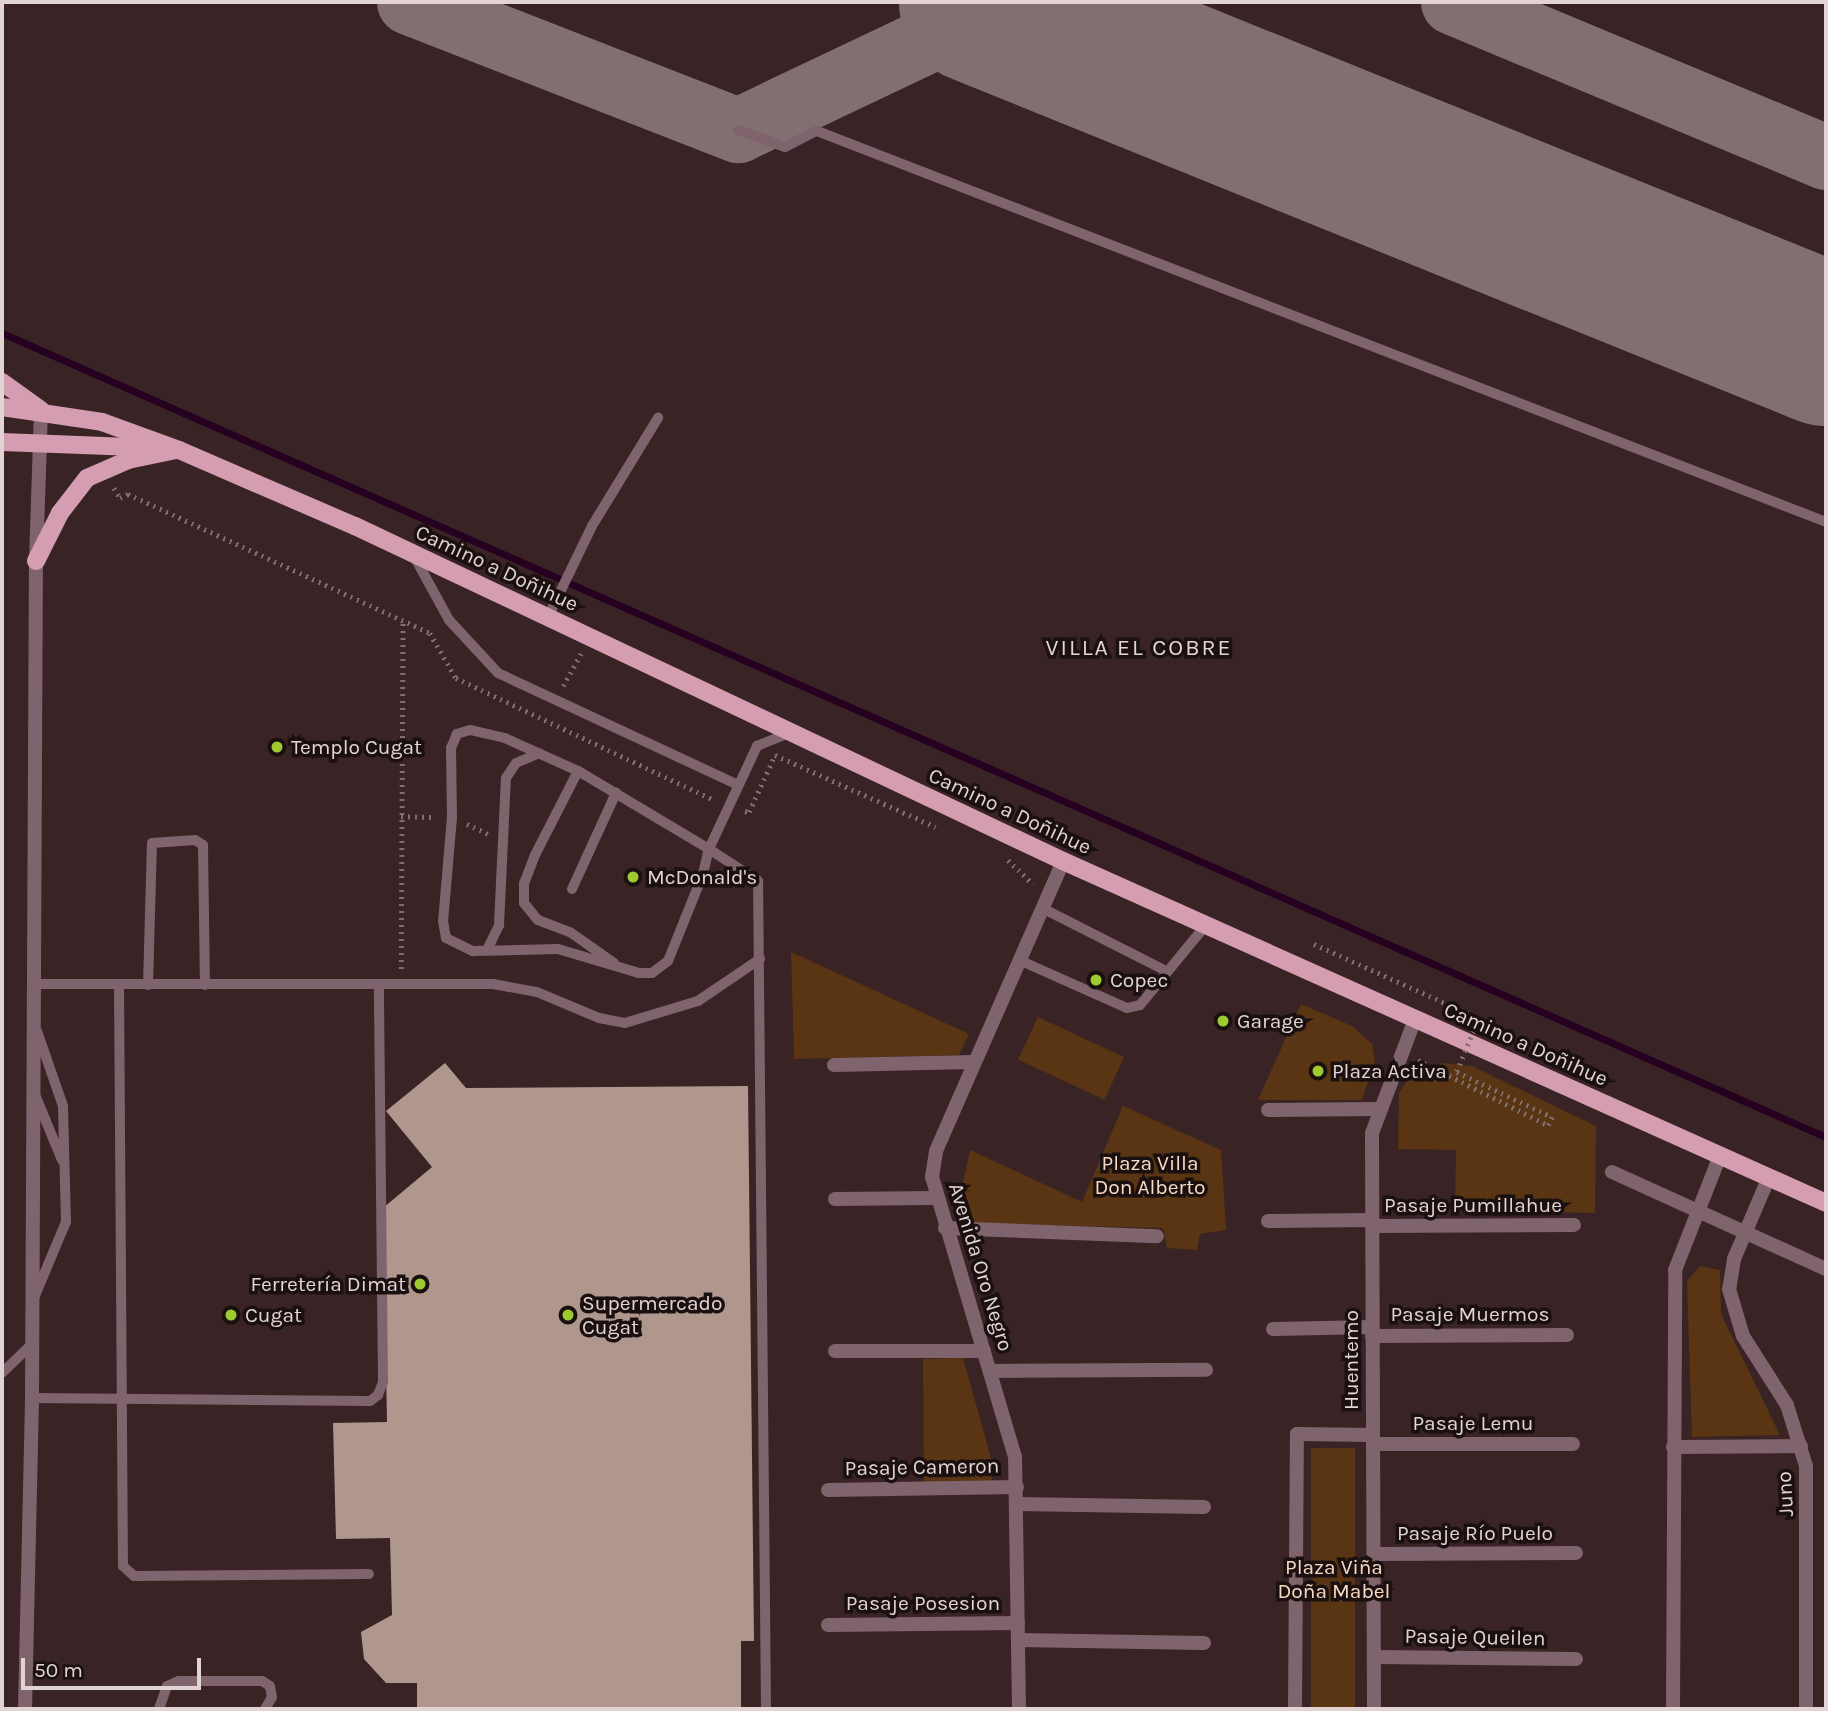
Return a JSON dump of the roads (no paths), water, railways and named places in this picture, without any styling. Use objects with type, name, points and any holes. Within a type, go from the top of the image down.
[{"type":"main road","points":[[2,382],[41,410]]},
{"type":"main road","name":"Camino a Doñihue","points":[[2,407],[41,410],[102,422],[179,450],[413,554],[1063,861],[1826,1203]]},
{"type":"main road","points":[[2,442],[179,450]]},
{"type":"main road","points":[[36,561],[60,513],[88,478],[128,460],[179,450]]},
{"type":"street","points":[[24,1709],[33,1343],[36,561],[41,410]]},
{"type":"street","name":"Avenida Oro Negro","points":[[1019,1709],[1015,1457],[935,1198],[932,1177],[936,1152],[1063,861]]},
{"type":"street","name":"Huentemo","points":[[1374,1709],[1371,1133],[1377,1109],[1415,1019]]},
{"type":"street","points":[[834,1065],[974,1062]]},
{"type":"street","points":[[1268,1110],[1377,1109]]},
{"type":"street","points":[[1673,1709],[1675,1270],[1696,1210],[1720,1156]]},
{"type":"street","points":[[1612,1172],[1826,1269]]},
{"type":"street","name":"Juno","points":[[1769,1177],[1730,1274],[1731,1305],[1743,1336],[1787,1405],[1801,1446],[1808,1507],[1806,1709]]},
{"type":"street","points":[[835,1199],[935,1198]]},
{"type":"street","name":"Pasaje Pumillahue","points":[[1268,1222],[1574,1225]]},
{"type":"street","points":[[945,1228],[1157,1236]]},
{"type":"street","name":"Pasaje Muermos","points":[[1273,1329],[1567,1335]]},
{"type":"street","points":[[835,1351],[984,1351]]},
{"type":"street","points":[[990,1371],[1206,1370]]},
{"type":"street","name":"Pasaje Lemu","points":[[1295,1709],[1297,1434],[1373,1439],[1573,1444]]},
{"type":"street","points":[[1673,1447],[1801,1446]]},
{"type":"street","name":"Pasaje Cameron","points":[[828,1490],[1017,1486]]},
{"type":"street","name":"Pasaje Cameron","points":[[1017,1504],[1204,1507]]},
{"type":"street","name":"Pasaje Río Puelo","points":[[1374,1554],[1576,1553]]},
{"type":"street","name":"Pasaje Posesion","points":[[828,1625],[1018,1623]]},
{"type":"street","name":"Pasaje Posesion","points":[[1018,1640],[1204,1643]]},
{"type":"street","name":"Pasaje Queilen","points":[[1374,1657],[1576,1659]]},
{"type":"lane","points":[[738,130],[785,148],[817,131],[1826,522]]},
{"type":"lane","points":[[548,617],[592,526],[658,418]]},
{"type":"lane","points":[[413,554],[449,620],[498,673],[738,785]]},
{"type":"lane","points":[[766,1709],[758,881],[709,849],[578,771],[482,730],[457,734],[452,748],[452,817],[443,929],[461,948],[558,949],[652,973],[668,961],[704,874],[709,849],[757,746],[789,733]]},
{"type":"lane","points":[[488,950],[499,925],[506,778],[516,763],[539,753]]},
{"type":"lane","points":[[578,771],[528,873],[524,903],[538,920],[570,932],[617,966]]},
{"type":"lane","points":[[572,889],[616,793]]},
{"type":"lane","points":[[148,985],[152,844],[195,840],[203,845],[205,985]]},
{"type":"lane","points":[[1042,908],[1166,971]]},
{"type":"lane","points":[[1019,960],[1127,1008],[1140,1006],[1206,925]]},
{"type":"lane","points":[[33,984],[493,984],[537,992],[625,1023],[698,1001],[760,959]]},
{"type":"lane","points":[[119,984],[123,1566],[127,1573],[369,1574]]},
{"type":"lane","points":[[32,1398],[370,1401],[378,1395],[383,1382],[379,984]]},
{"type":"lane","points":[[33,1300],[66,1222],[63,1106],[34,1021]]},
{"type":"lane","points":[[34,1092],[64,1166]]},
{"type":"lane","points":[[2,1373],[33,1343]]},
{"type":"lane","points":[[159,1709],[167,1686],[179,1681],[262,1681],[271,1686],[272,1698],[265,1709]]},
{"type":"waterway","points":[[2,333],[1826,1137]]},
{"type":"place","name":"Templo Cugat","points":[[277,747]]},
{"type":"place","name":"McDonald's","points":[[633,877]]},
{"type":"place","name":"Copec","points":[[1096,980]]},
{"type":"place","name":"Garage","points":[[1223,1021]]},
{"type":"place","name":"Plaza Activa","points":[[1318,1071]]},
{"type":"place","name":"Ferretería Dimat","points":[[420,1284]]},
{"type":"place","name":"Cugat","points":[[231,1315]]},
{"type":"place","name":"Supermercado Cugat","points":[[568,1315]]},
{"type":"district","name":"VILLA EL COBRE","points":[[1139,648]]},
{"type":"park label","name":"Plaza Villa Don Alberto","points":[[1150,1175]]},
{"type":"park label","name":"Plaza Viña Doña Mabel","points":[[1334,1579]]}]
